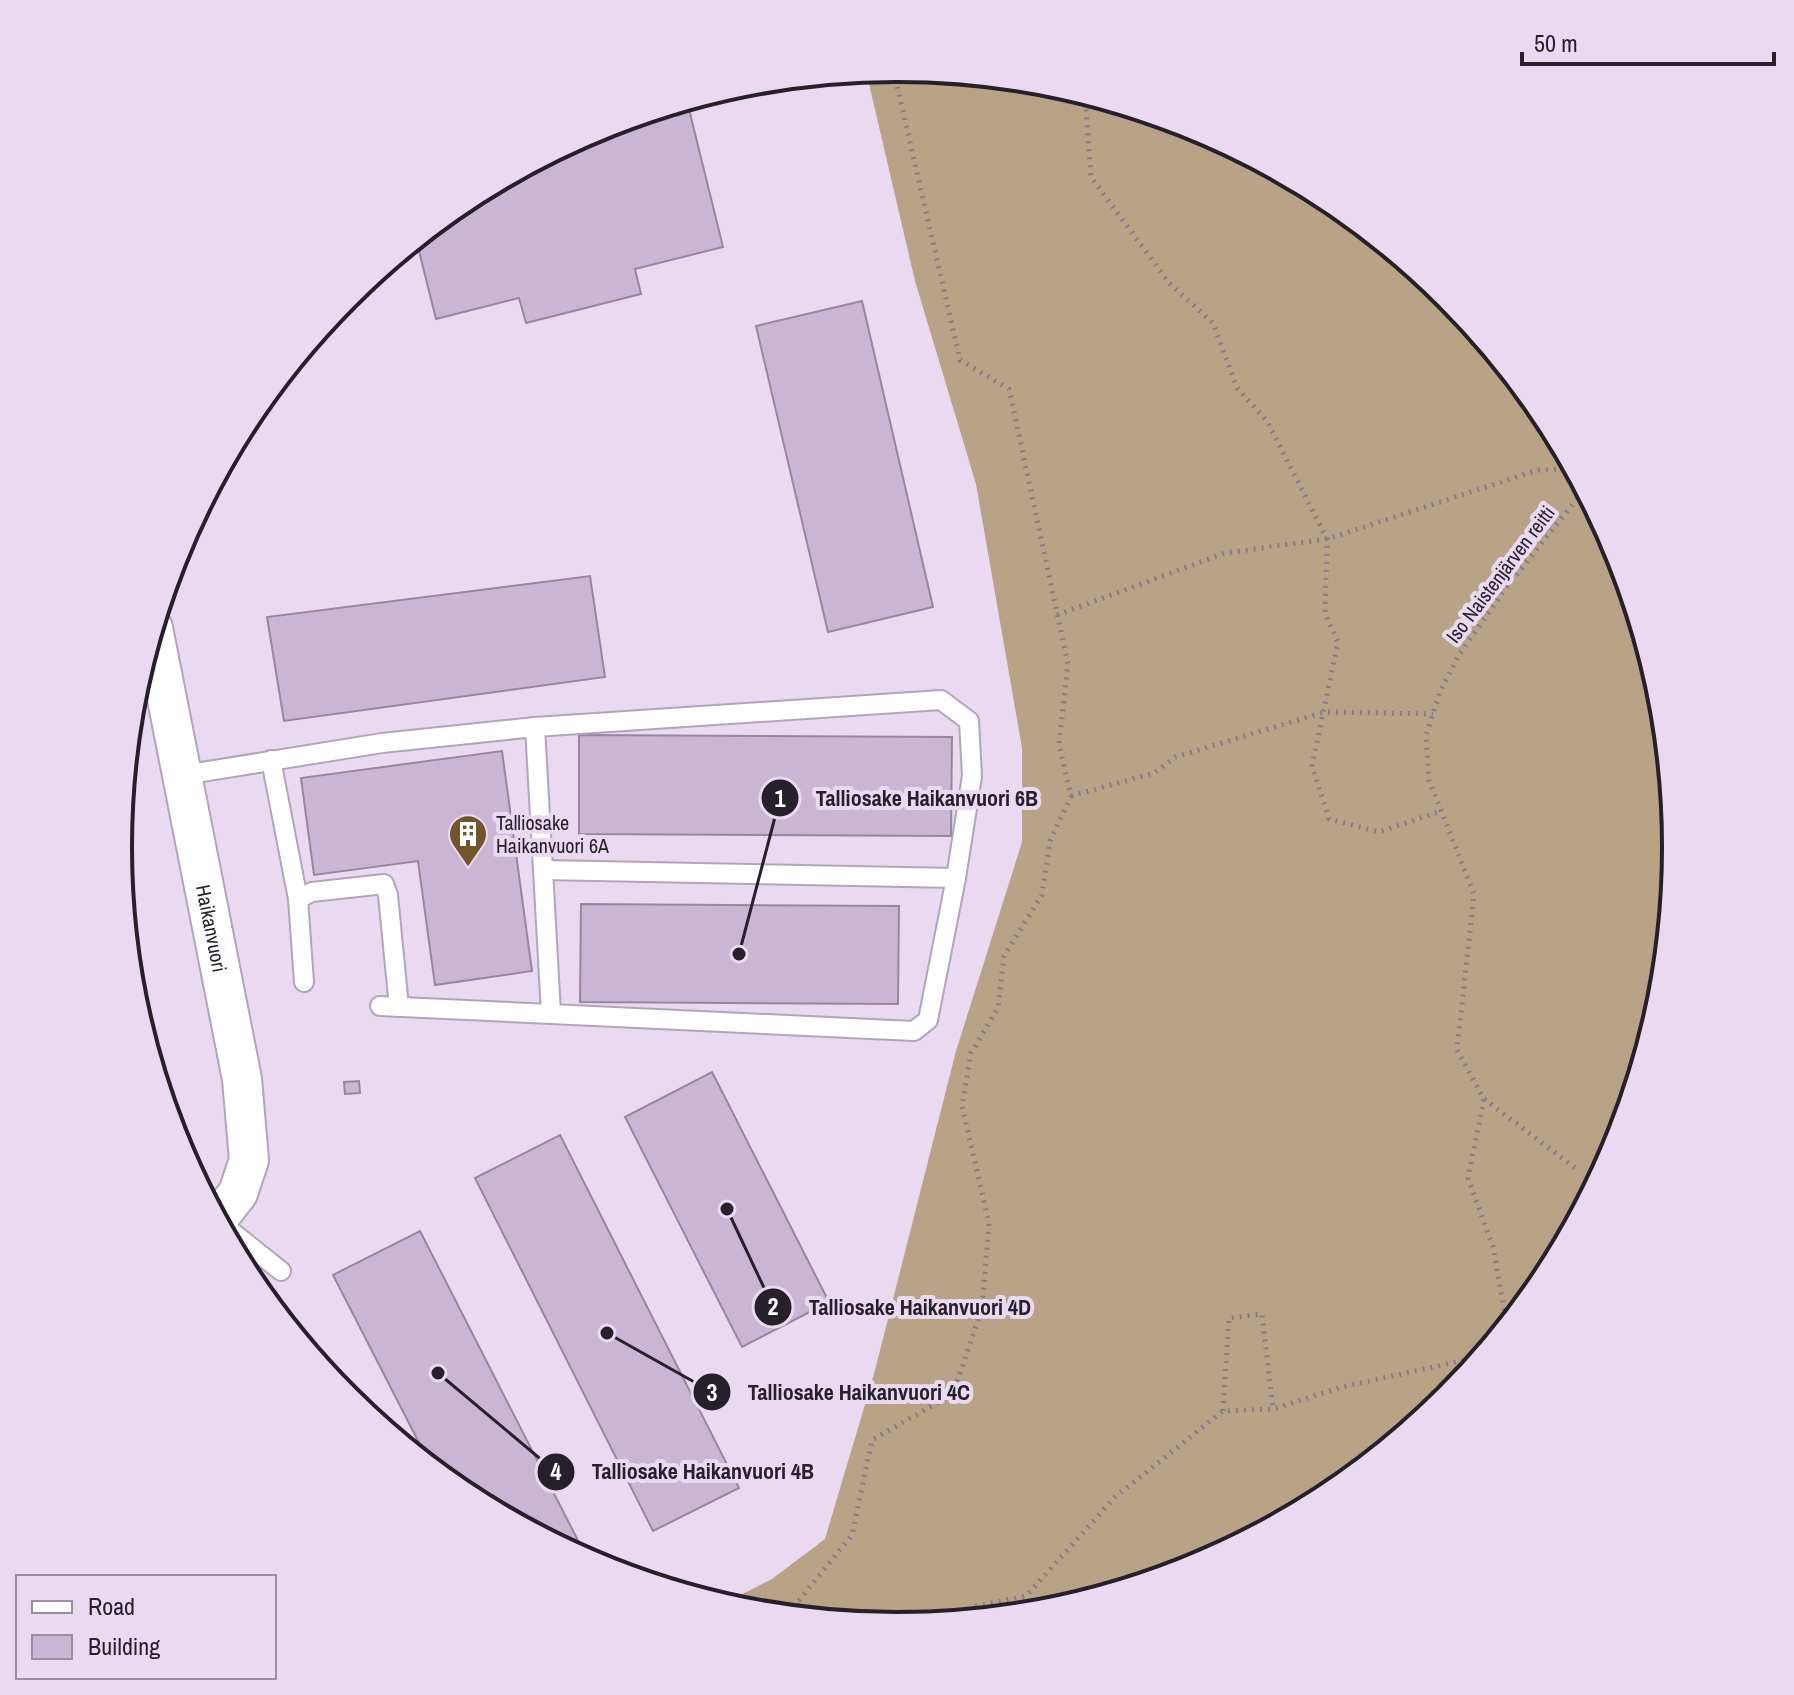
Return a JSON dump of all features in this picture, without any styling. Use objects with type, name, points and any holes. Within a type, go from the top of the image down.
[{"type":"street","name":"Haikanvuori","points":[[158,651],[242,1079],[249,1160],[238,1193],[224,1211]]},
{"type":"lane","points":[[183,775],[382,743],[535,727],[941,700],[969,721],[972,776],[956,878],[928,1020],[914,1031],[390,1006],[388,895],[384,884],[312,892],[298,899]]},
{"type":"lane","points":[[535,727],[551,1013]]},
{"type":"lane","points":[[271,760],[298,899],[304,982]]},
{"type":"lane","points":[[543,870],[956,878]]},
{"type":"lane","points":[[238,1237],[281,1271]]},
{"type":"path","points":[[792,1605],[797,1603],[852,1535],[872,1440],[953,1394],[982,1308],[989,1223],[962,1106],[971,1053],[998,1008],[1004,956],[1042,895],[1050,841],[1071,796],[1059,744],[1068,664],[1009,389],[960,360],[896,82]]},
{"type":"path","points":[[1083,105],[1091,177],[1169,283],[1213,323],[1237,388],[1267,421],[1327,539],[1325,614],[1338,642],[1312,766],[1329,819],[1379,832],[1441,811]]},
{"type":"path","points":[[1057,615],[1225,553],[1327,539],[1538,470],[1562,469]]},
{"type":"path","name":"Iso Naistenjärven reitti","points":[[1484,1099],[1457,1050],[1474,894],[1429,780],[1426,735],[1440,692],[1459,655],[1505,589],[1578,498]]},
{"type":"path","points":[[1071,796],[1154,773],[1175,757],[1325,712],[1433,714]]},
{"type":"path","points":[[1505,1313],[1493,1247],[1468,1178],[1484,1099],[1578,1170]]},
{"type":"path","points":[[1223,1411],[1229,1318],[1262,1314],[1273,1409]]},
{"type":"path","points":[[969,1609],[1026,1596],[1115,1497],[1223,1411],[1273,1409],[1342,1387],[1466,1360]]},
{"type":"shaded area","points":[[869,83],[947,84],[997,89],[1095,108],[1143,123],[1236,161],[1322,211],[1363,240],[1402,272],[1473,343],[1533,422],[1584,509],[1622,601],[1648,698],[1661,797],[1662,848],[1661,898],[1648,997],[1622,1094],[1604,1140],[1584,1186],[1533,1273],[1473,1352],[1438,1389],[1363,1455],[1322,1484],[1236,1534],[1190,1555],[1095,1587],[1046,1598],[997,1606],[897,1613],[797,1606],[739,1596],[772,1579],[825,1539],[874,1374],[956,1051],[1022,842],[1022,748],[976,484],[915,281]]},
{"type":"building","points":[[689,111],[723,247],[635,269],[641,294],[526,323],[519,298],[436,319],[419,250],[472,211],[558,161],[604,140]]},
{"type":"building","points":[[862,301],[933,607],[828,632],[756,326]]},
{"type":"building","points":[[590,576],[605,677],[284,721],[267,617]]},
{"type":"building","points":[[579,735],[952,737],[951,836],[579,834]]},
{"type":"building","name":"Talliosake Haikanvuori 6A","points":[[502,751],[532,971],[435,985],[418,861],[314,875],[301,778]]},
{"type":"building","points":[[581,904],[899,906],[898,1004],[580,1002]]},
{"type":"building","points":[[712,1072],[829,1302],[742,1347],[625,1117]]},
{"type":"building","points":[[359,1081],[360,1093],[345,1094],[344,1082]]},
{"type":"building","points":[[560,1135],[739,1488],[653,1531],[475,1178]]},
{"type":"building","points":[[420,1231],[580,1544],[514,1510],[421,1447],[333,1275]]},
{"type":"place","name":"Talliosake Haikanvuori 6A","points":[[468,868]]},
{"type":"place","name":"Talliosake Haikanvuori 6B","points":[[739,954]]},
{"type":"place","name":"Talliosake Haikanvuori 4D","points":[[727,1209]]},
{"type":"place","name":"Talliosake Haikanvuori 4C","points":[[607,1333]]},
{"type":"place","name":"Talliosake Haikanvuori 4B","points":[[438,1373]]}]
